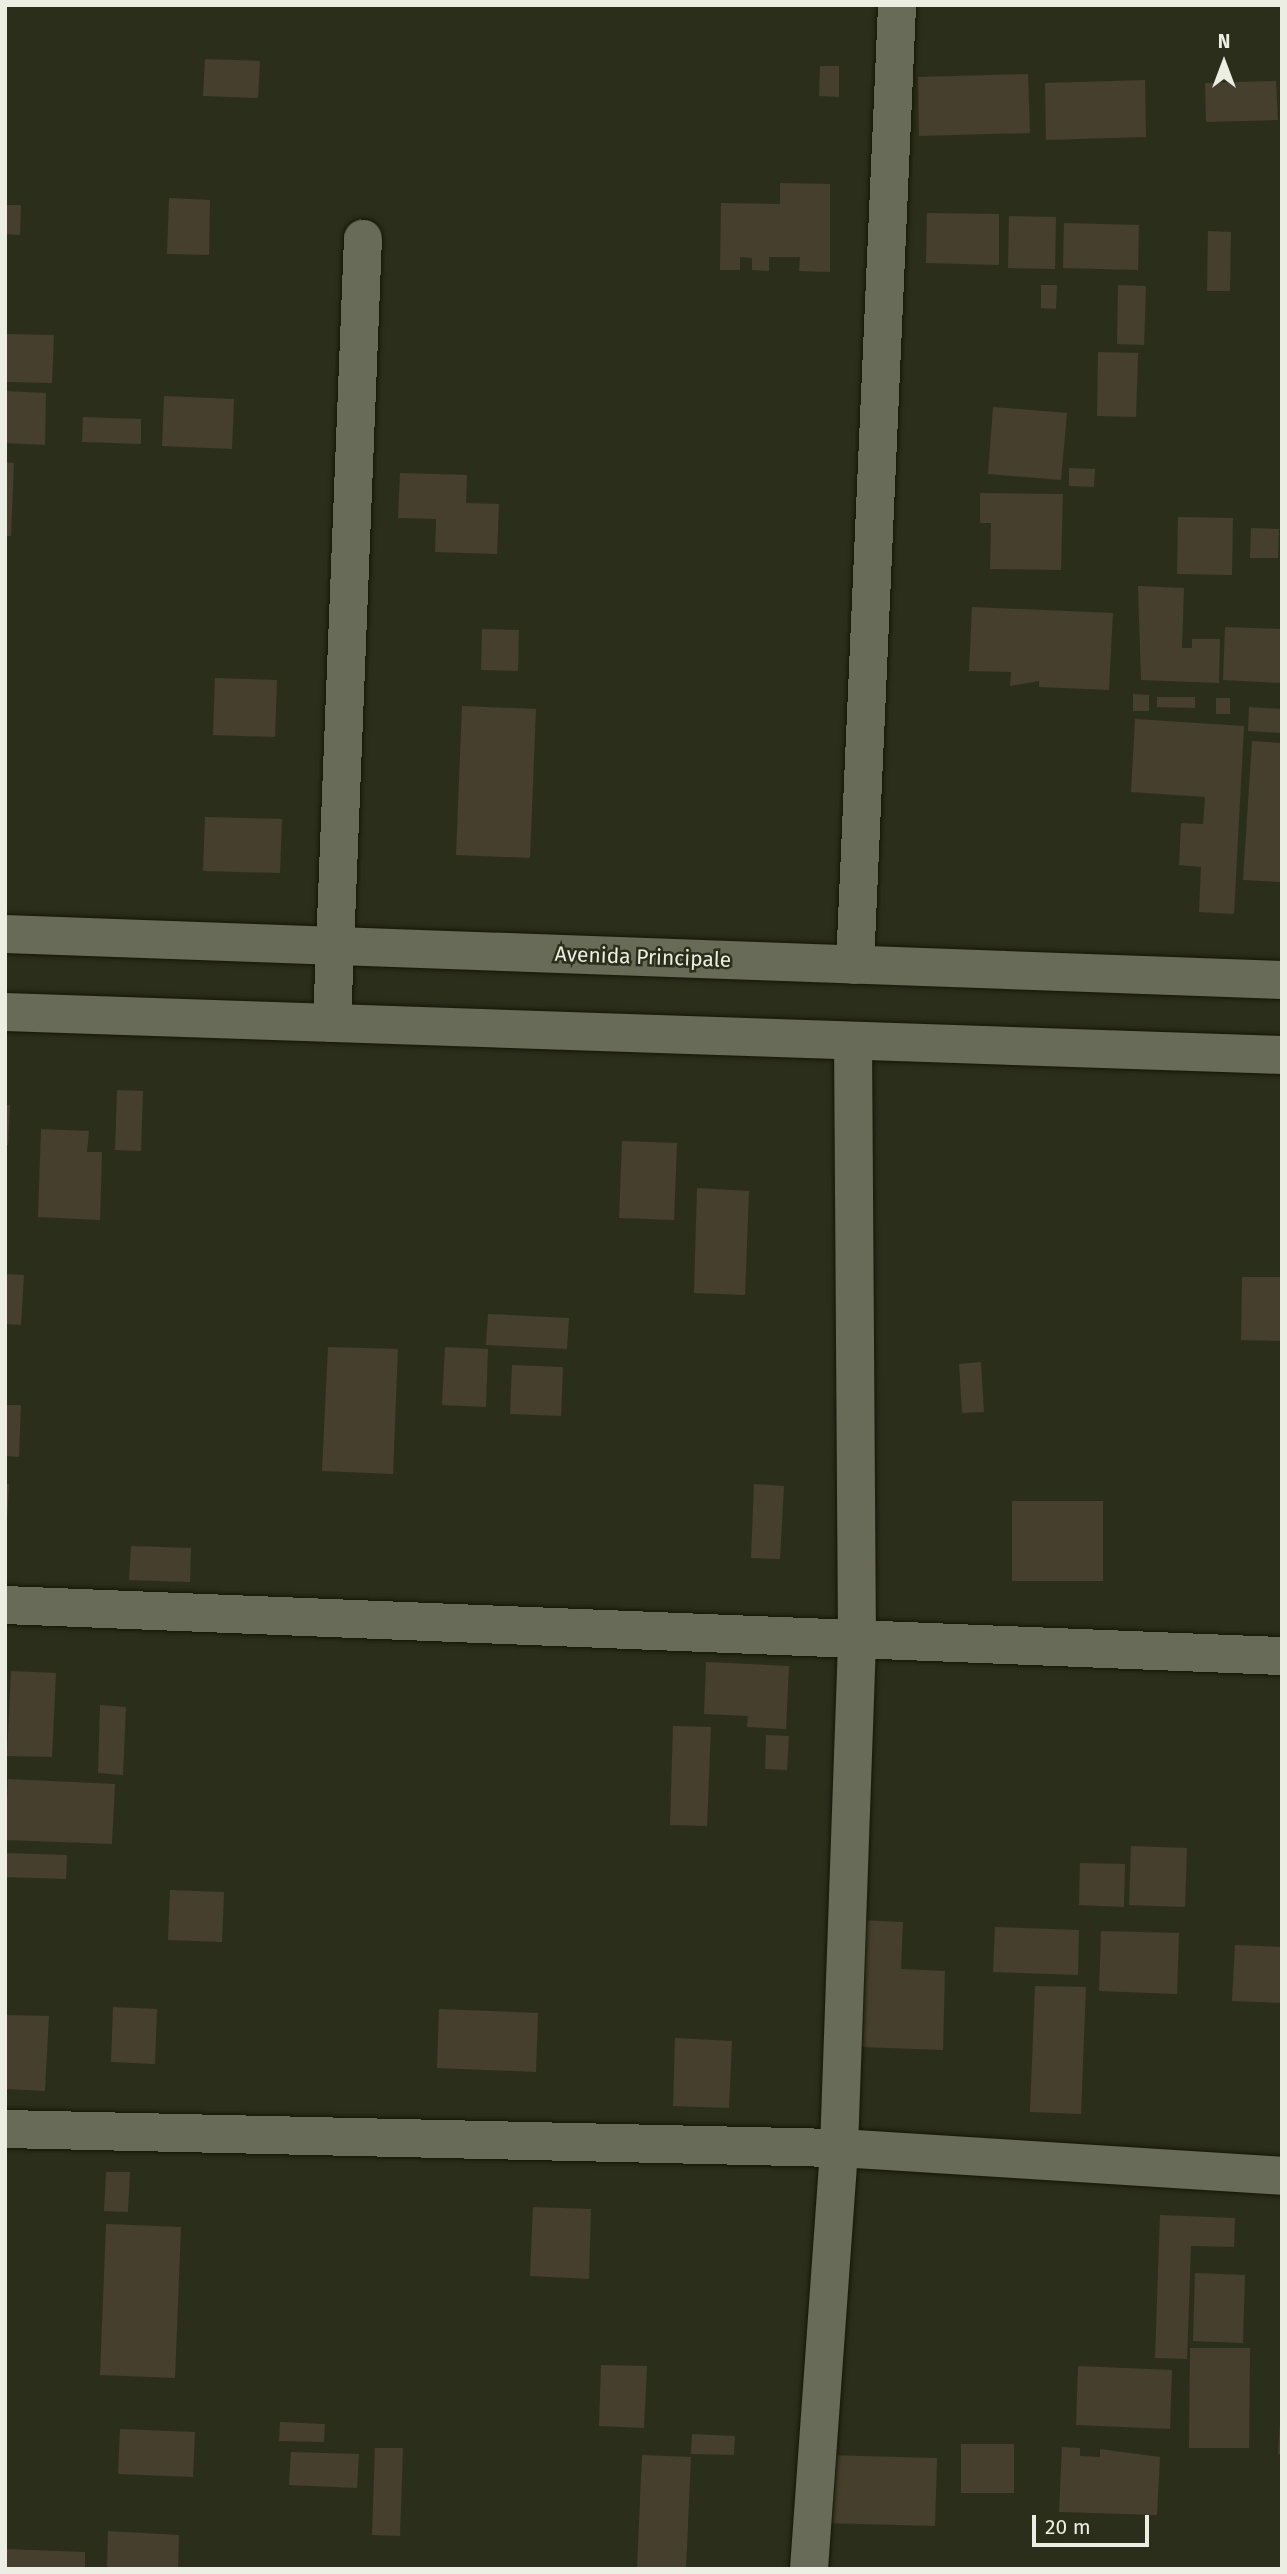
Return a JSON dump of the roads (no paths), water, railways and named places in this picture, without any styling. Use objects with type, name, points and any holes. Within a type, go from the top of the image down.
[{"type":"street","points":[[855,965],[897,5]]},
{"type":"street","points":[[332,1023],[363,239]]},
{"type":"street","name":"Avenida Principale","points":[[5,934],[1282,980]]},
{"type":"street","points":[[5,1012],[1282,1055]]},
{"type":"street","points":[[809,2569],[839,2148],[857,1642],[853,1041]]},
{"type":"street","points":[[5,1605],[857,1642],[1282,1656]]},
{"type":"street","points":[[5,2129],[839,2148],[1282,2176]]}]
